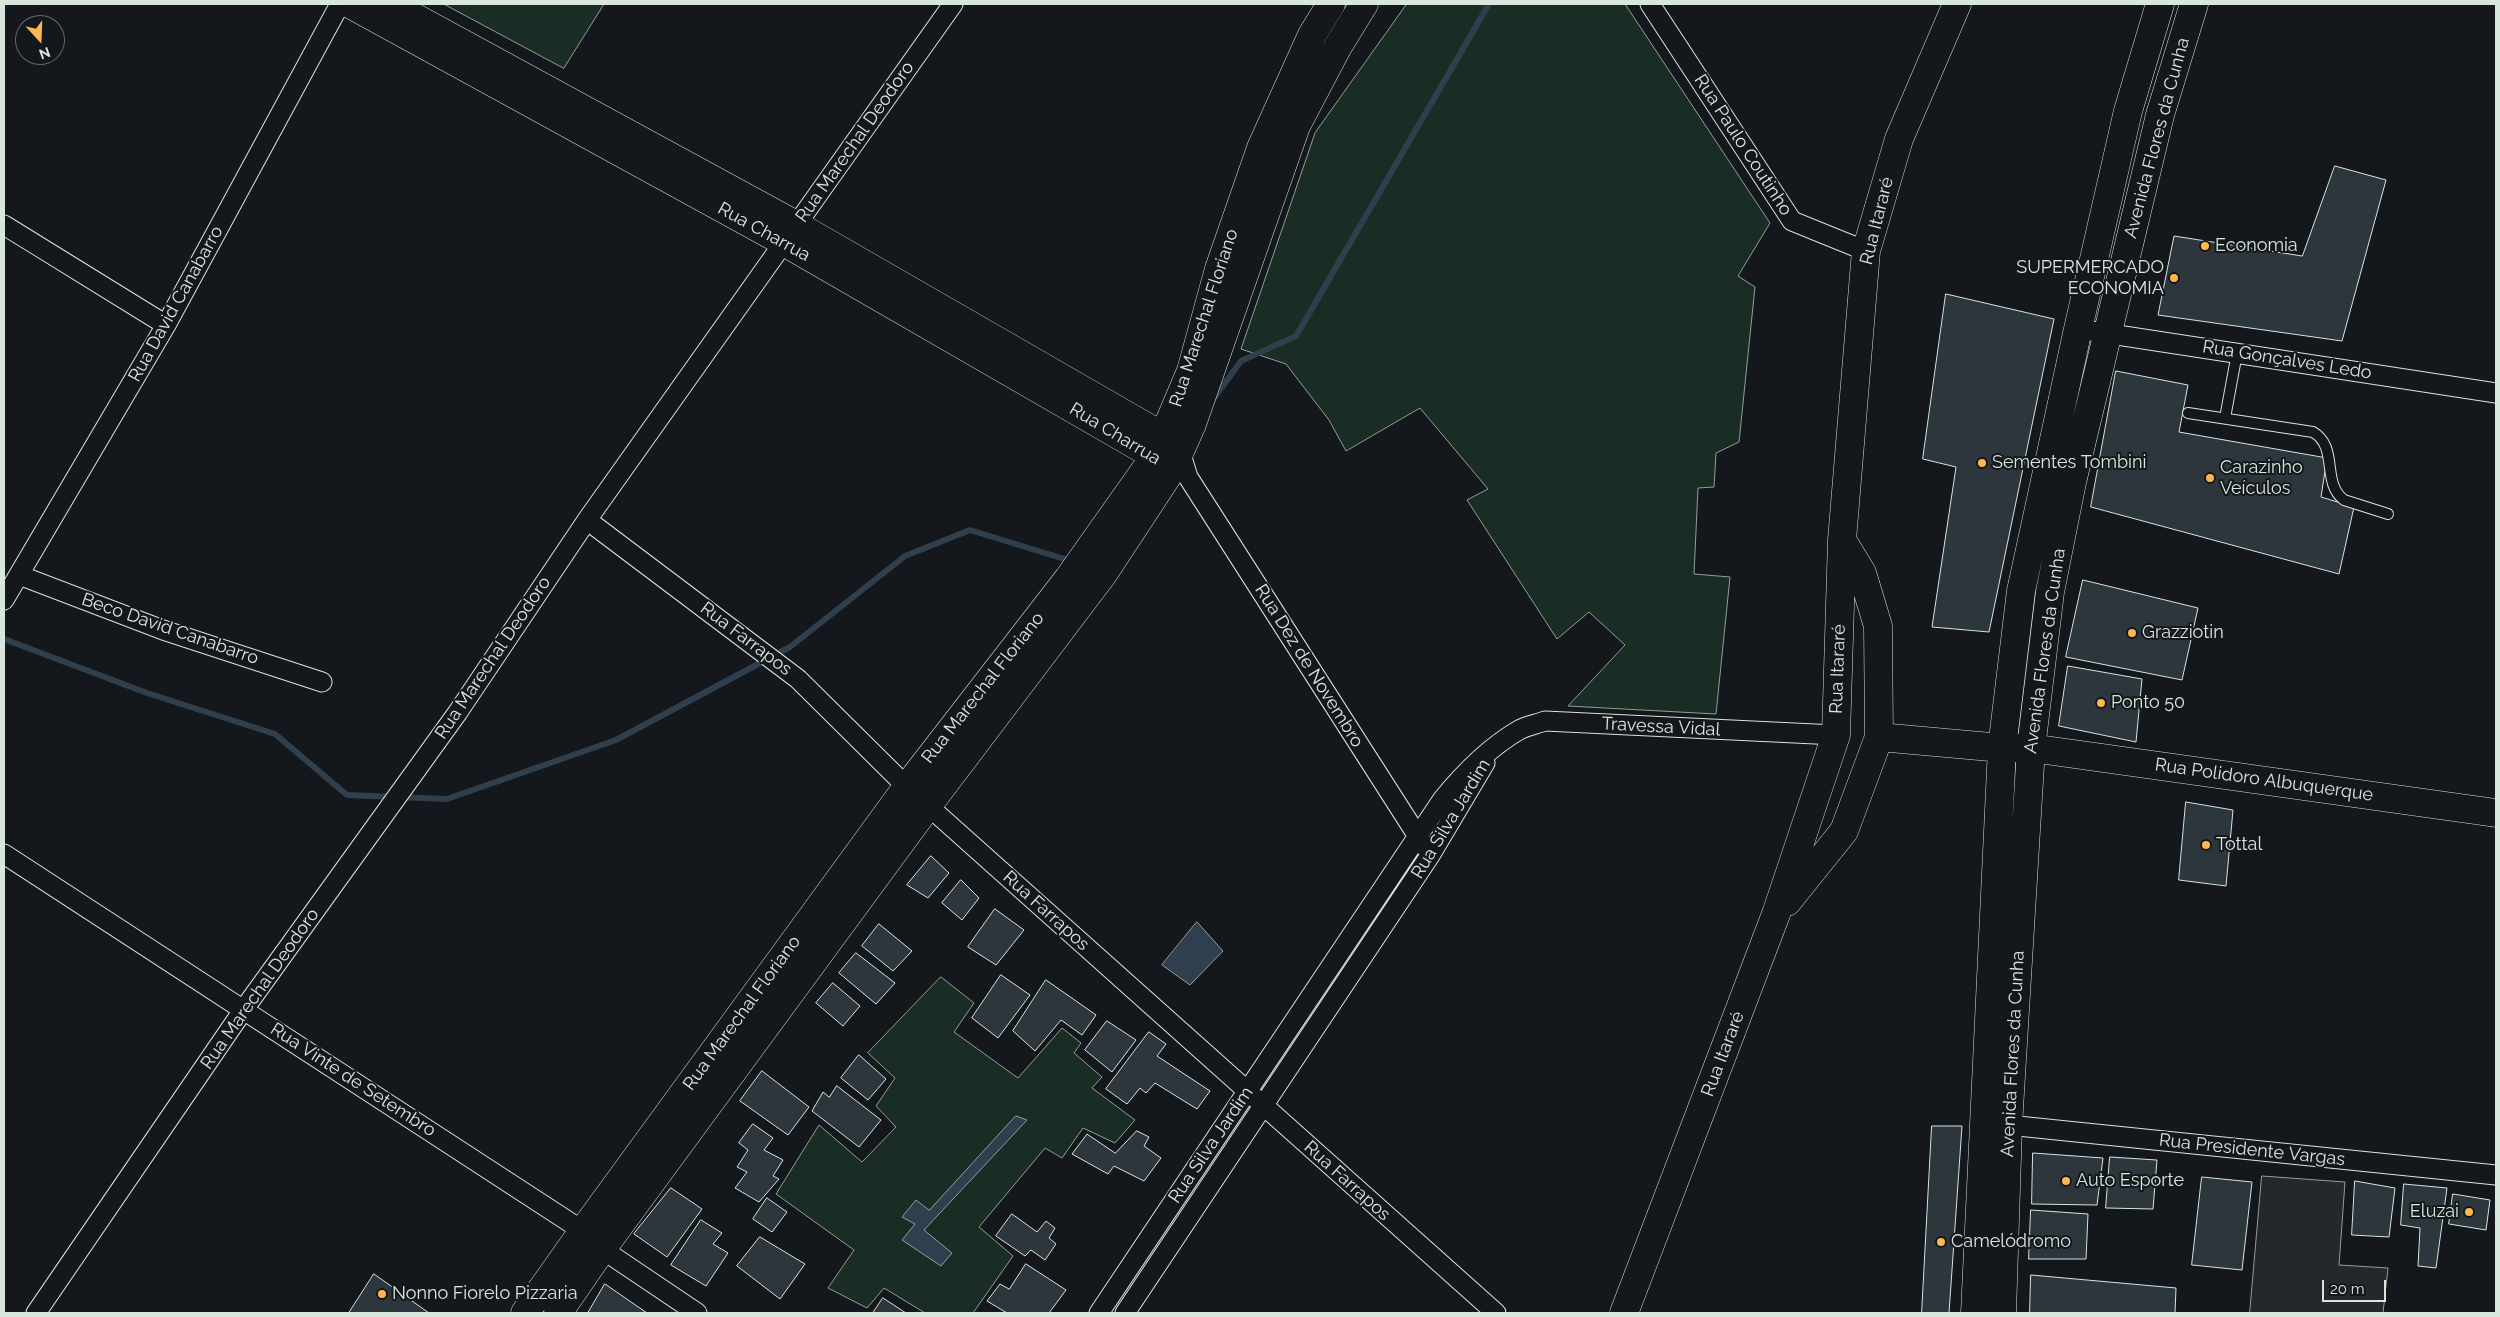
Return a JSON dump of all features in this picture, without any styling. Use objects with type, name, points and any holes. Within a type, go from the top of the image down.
[{"type":"street","name":"Rua David Canabarro","points":[[4,600],[166,325],[340,4]]},
{"type":"street","name":"Rua Charrua","points":[[350,4],[466,56],[790,234],[1023,368],[1172,458]]},
{"type":"street","name":"Rua Charrua","points":[[390,4],[466,56]]},
{"type":"street","name":"Rua Marechal Floriano","points":[[525,1313],[592,1240],[752,1022],[818,910],[907,787],[1068,578],[1172,458],[1191,371],[1218,269],[1260,148],[1312,35],[1331,4]]},
{"type":"street","name":"Rua Marechal Floriano","points":[[752,1022],[840,925],[928,804],[1103,574],[1172,458],[1296,126],[1337,48],[1364,4]]},
{"type":"street","name":"Rua Paulo Coutinho","points":[[1650,4],[1792,221],[1866,251]]},
{"type":"street","name":"Rua Itararé","points":[[1624,1313],[1776,914],[1836,735],[1842,540],[1866,251],[1899,139],[1957,4]]},
{"type":"street","name":"Avenida Flores da Cunha","points":[[1975,1313],[2002,748],[2022,591],[2078,329],[2128,111],[2160,4]]},
{"type":"street","name":"Avenida Flores da Cunha","points":[[2002,1313],[2008,1125],[2031,748],[2050,592],[2107,333],[2160,115],[2194,4]]},
{"type":"street","name":"Rua Marechal Deodoro","points":[[36,1313],[244,1009],[458,712],[587,520],[949,6]]},
{"type":"street","points":[[1312,35],[1337,48]]},
{"type":"street","points":[[2128,111],[2160,115]]},
{"type":"street","points":[[4,225],[166,325]]},
{"type":"street","name":"Rua Gonçalves Ledo","points":[[2078,329],[2496,393]]},
{"type":"street","name":"Rua Dez de Novembro","points":[[1172,458],[1417,838],[1431,854]]},
{"type":"street","name":"Rua Farrapos","points":[[587,520],[798,678],[907,787],[1246,1092],[1496,1313]]},
{"type":"street","points":[[1776,914],[1844,831],[1879,737],[1878,626],[1862,573],[1842,540]]},
{"type":"street","name":"Beco David Canabarro","points":[[19,575],[163,630],[322,682]]},
{"type":"street","name":"Travessa Vidal","points":[[1494,750],[1520,729],[1545,721],[1836,735]]},
{"type":"street","points":[[1879,737],[2002,748],[2031,748]]},
{"type":"street","name":"Rua Polidoro Albuquerque","points":[[2031,748],[2496,813]]},
{"type":"street","name":"Rua Silva Jardim","points":[[1098,1313],[1331,969],[1417,838],[1457,782],[1494,750]]},
{"type":"street","name":"Rua Silva Jardim","points":[[1128,1308],[1264,1107],[1431,854],[1494,750]]},
{"type":"street","name":"Rua Vinte de Setembro","points":[[4,854],[244,1009],[592,1240],[697,1313]]},
{"type":"street","points":[[818,910],[840,925]]},
{"type":"street","points":[[1331,969],[1347,981]]},
{"type":"street","name":"Rua Presidente Vargas","points":[[2008,1125],[2496,1175]]},
{"type":"street","name":"Rua Marechal Floriano","points":[[558,1313],[592,1240]]},
{"type":"street","points":[[1113,1291],[1128,1308]]},
{"type":"lane","points":[[2225,418],[2237,353]]},
{"type":"lane","points":[[2188,413],[2313,432],[2322,437],[2327,446],[2334,488],[2338,496],[2344,500],[2388,514]]},
{"type":"green space","points":[[444,4],[604,4],[564,68]]},
{"type":"green space","points":[[1407,4],[1625,4],[1770,223],[1738,276],[1755,287],[1739,442],[1716,453],[1714,487],[1698,488],[1694,574],[1730,577],[1716,714],[1568,706],[1625,645],[1589,612],[1557,639],[1467,500],[1488,489],[1420,408],[1346,451],[1329,420],[1286,364],[1241,349],[1315,133]]},
{"type":"green space","points":[[941,977],[974,1003],[954,1032],[1018,1078],[1062,1028],[1081,1043],[1074,1053],[1102,1077],[1092,1088],[1135,1120],[1115,1143],[1083,1128],[1062,1158],[1045,1148],[979,1227],[1013,1256],[973,1313],[925,1313],[884,1288],[867,1308],[828,1288],[854,1250],[776,1194],[819,1125],[862,1162],[896,1127],[876,1106],[895,1078],[868,1053]]},
{"type":"shaded area","points":[[2262,1176],[2345,1182],[2339,1265],[2388,1268],[2383,1313],[2250,1313]]},
{"type":"water","points":[[1197,922],[1223,951],[1190,985],[1162,965]]},
{"type":"water","points":[[1016,1116],[1027,1120],[924,1230],[952,1253],[941,1266],[902,1240],[915,1224],[902,1217],[916,1200],[929,1210]]},
{"type":"building","name":"Economia","points":[[2335,166],[2386,180],[2342,341],[2158,315],[2174,236],[2302,256]]},
{"type":"building","name":"Sementes Tombini","points":[[1946,294],[2054,319],[1989,632],[1932,627],[1956,467],[1923,459]]},
{"type":"building","name":"Carazinho Veículos","points":[[2116,371],[2188,385],[2179,432],[2327,458],[2321,497],[2354,507],[2339,574],[2091,507]]},
{"type":"building","name":"Grazziotin","points":[[2083,580],[2198,608],[2182,680],[2066,657]]},
{"type":"building","name":"Ponto 50","points":[[2068,666],[2142,679],[2136,742],[2059,726]]},
{"type":"building","name":"Tottal","points":[[2186,802],[2233,810],[2226,886],[2179,880]]},
{"type":"building","points":[[931,856],[949,873],[928,898],[907,885]]},
{"type":"building","points":[[961,880],[979,898],[962,920],[942,903]]},
{"type":"building","points":[[995,909],[1024,930],[996,965],[968,947]]},
{"type":"building","points":[[879,924],[912,951],[893,971],[862,946]]},
{"type":"building","points":[[856,953],[895,983],[876,1004],[839,973]]},
{"type":"building","points":[[1001,975],[1030,995],[998,1038],[972,1018]]},
{"type":"building","points":[[1046,980],[1096,1015],[1082,1035],[1061,1020],[1035,1051],[1013,1031]]},
{"type":"building","points":[[833,983],[860,1006],[843,1026],[816,1003]]},
{"type":"building","points":[[1107,1021],[1136,1040],[1112,1072],[1085,1050]]},
{"type":"building","points":[[1149,1032],[1166,1044],[1157,1056],[1210,1091],[1197,1109],[1155,1083],[1146,1093],[1140,1088],[1127,1104],[1106,1089]]},
{"type":"building","points":[[859,1055],[886,1079],[868,1100],[841,1078]]},
{"type":"building","points":[[762,1071],[809,1107],[788,1135],[740,1101]]},
{"type":"building","points":[[837,1086],[881,1120],[859,1147],[812,1111],[823,1092],[829,1097]]},
{"type":"building","points":[[753,1124],[773,1138],[764,1150],[783,1160],[773,1176],[779,1179],[759,1202],[735,1188],[747,1172],[737,1167],[748,1150],[739,1143]]},
{"type":"building","name":"Camelódromo","points":[[1932,1126],[1962,1126],[1949,1313],[1922,1313]]},
{"type":"building","points":[[1137,1131],[1149,1137],[1144,1146],[1161,1158],[1144,1181],[1114,1166],[1108,1174],[1072,1154],[1087,1134],[1115,1153]]},
{"type":"building","name":"Auto Esporte","points":[[2033,1153],[2103,1158],[2097,1205],[2032,1204]]},
{"type":"building","points":[[2110,1157],[2157,1160],[2153,1209],[2106,1208]]},
{"type":"building","points":[[2202,1177],[2252,1182],[2242,1270],[2192,1265]]},
{"type":"building","points":[[2355,1181],[2395,1188],[2389,1237],[2352,1235]]},
{"type":"building","points":[[2404,1184],[2447,1188],[2436,1268],[2418,1266],[2420,1228],[2401,1225]]},
{"type":"building","points":[[671,1188],[702,1209],[667,1257],[634,1234]]},
{"type":"building","name":"Eluzai","points":[[2453,1194],[2490,1200],[2486,1230],[2449,1224]]},
{"type":"building","points":[[767,1198],[787,1212],[772,1232],[753,1219]]},
{"type":"building","points":[[2031,1210],[2088,1214],[2086,1259],[2029,1259]]},
{"type":"building","points":[[1012,1214],[1037,1232],[1046,1221],[1055,1228],[1049,1238],[1056,1244],[1045,1260],[1031,1250],[1025,1256],[996,1236]]},
{"type":"building","points":[[701,1220],[722,1233],[713,1244],[728,1253],[706,1286],[671,1265]]},
{"type":"building","points":[[760,1237],[805,1264],[780,1299],[737,1266]]},
{"type":"building","points":[[1026,1264],[1066,1290],[1049,1313],[1007,1313],[987,1301],[1000,1284],[1009,1289]]},
{"type":"building","name":"Nonno Fiorelo Pizzaria","points":[[374,1274],[429,1313],[349,1313]]},
{"type":"building","points":[[2031,1275],[2176,1288],[2175,1313],[2030,1313]]},
{"type":"building","points":[[605,1284],[647,1313],[588,1313]]},
{"type":"building","points":[[883,1298],[906,1313],[873,1313]]},
{"type":"waterway","points":[[1212,401],[1241,361],[1296,336],[1489,4]]},
{"type":"waterway","points":[[4,639],[147,693],[275,734],[347,795],[447,799],[616,740],[790,647],[905,556],[970,530],[1071,561]]},
{"type":"place","name":"Economia","points":[[2205,246]]},
{"type":"place","name":"SUPERMERCADO ECONOMIA","points":[[2174,278]]},
{"type":"place","name":"Sementes Tombini","points":[[1982,463]]},
{"type":"place","name":"Carazinho Veículos","points":[[2210,478]]},
{"type":"place","name":"Grazziotin","points":[[2132,633]]},
{"type":"place","name":"Ponto 50","points":[[2101,703]]},
{"type":"place","name":"Tottal","points":[[2206,845]]},
{"type":"place","name":"Auto Esporte","points":[[2066,1181]]},
{"type":"place","name":"Eluzai","points":[[2469,1212]]},
{"type":"place","name":"Camelódromo","points":[[1941,1242]]},
{"type":"place","name":"Nonno Fiorelo Pizzaria","points":[[382,1294]]}]
